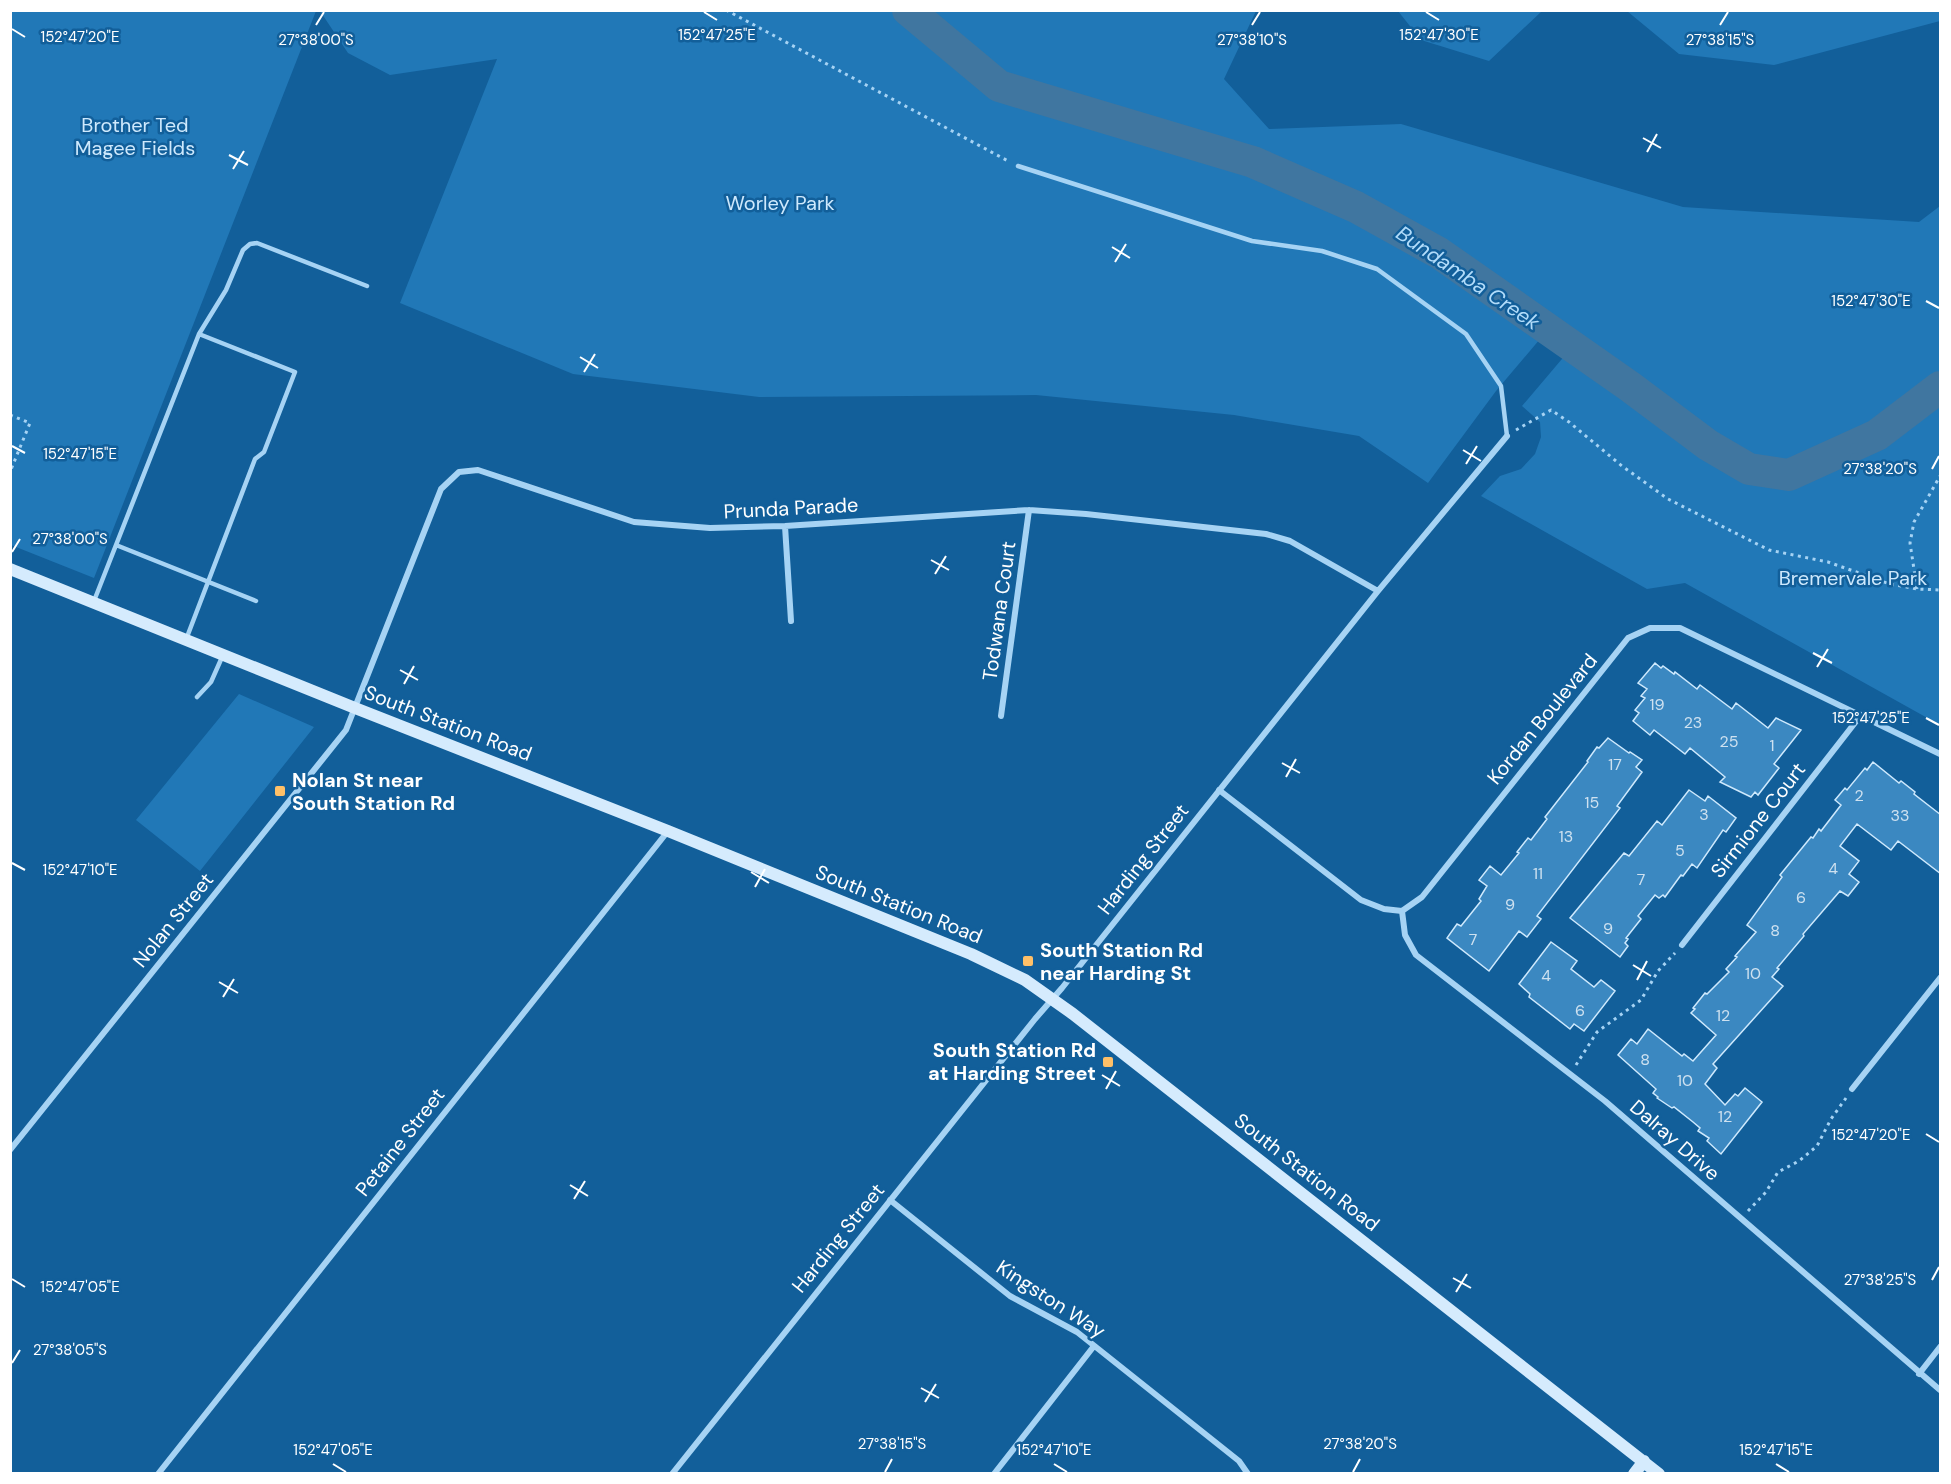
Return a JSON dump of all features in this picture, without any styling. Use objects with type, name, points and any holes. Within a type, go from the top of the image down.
[{"type":"main road","name":"South Station Road","points":[[10,569],[93,604],[668,831],[971,954],[1025,980],[1659,1473]]},
{"type":"main road","points":[[1634,1473],[1644,1461]]},
{"type":"street","name":"Harding Street","points":[[672,1473],[1378,591],[1507,436]]},
{"type":"street","name":"Prunda Parade","points":[[355,708],[441,489],[459,472],[478,470],[634,522],[710,528],[784,526],[1029,510],[1266,534],[1290,541],[1378,591]]},
{"type":"street","name":"Todwana Court","points":[[1001,716],[1029,510]]},
{"type":"street","points":[[784,526],[791,621]]},
{"type":"street","name":"Kordan Boulevard","points":[[1402,911],[1422,897],[1628,638],[1650,628],[1680,628],[1941,754]]},
{"type":"street","name":"Nolan Street","points":[[10,1150],[346,730],[355,708]]},
{"type":"street","name":"Sirmione Court","points":[[1682,945],[1861,715]]},
{"type":"street","points":[[1219,790],[1361,900],[1384,909],[1402,911]]},
{"type":"street","name":"Petaine Street","points":[[158,1473],[668,831]]},
{"type":"street","name":"Dalray Drive","points":[[1402,911],[1405,935],[1416,955],[1605,1101],[1919,1374],[1941,1390]]},
{"type":"street","points":[[1852,1089],[1941,978]]},
{"type":"street","name":"Kingston Way","points":[[890,1200],[1010,1296],[1077,1332],[1239,1461],[1248,1473]]},
{"type":"street","points":[[994,1473],[1094,1346]]},
{"type":"street","points":[[1919,1374],[1941,1347]]},
{"type":"lane","points":[[1018,166],[1252,241],[1322,251],[1377,269],[1466,334],[1501,386],[1507,436]]},
{"type":"lane","points":[[93,604],[199,334],[226,291],[243,250],[250,244],[257,243],[368,286]]},
{"type":"lane","points":[[186,640],[255,459],[264,452],[295,372],[199,334]]},
{"type":"lane","points":[[116,545],[256,601]]},
{"type":"lane","points":[[197,697],[211,682],[223,655]]},
{"type":"path","points":[[726,10],[1018,166]]},
{"type":"path","points":[[1507,436],[1551,410],[1668,499],[1770,550],[1828,562],[1890,584],[1917,589],[1941,590]]},
{"type":"path","points":[[10,415],[30,423],[10,472]]},
{"type":"path","points":[[1917,589],[1910,543],[1914,522],[1941,476]]},
{"type":"path","points":[[1570,1074],[1597,1032],[1641,1000],[1658,971],[1682,945]]},
{"type":"path","points":[[1741,1219],[1766,1192],[1778,1172],[1799,1161],[1817,1146],[1831,1119],[1852,1089]]},
{"type":"green space","points":[[1940,10],[1940,21],[1774,65],[1679,54],[1627,11]]},
{"type":"green space","name":"Brother Ted Magee Fields","points":[[10,11],[316,11],[94,578],[11,545]]},
{"type":"green space","points":[[320,11],[1256,11],[1224,79],[1269,129],[1401,124],[1683,207],[1919,222],[1940,206],[1940,725],[1685,583],[1647,589],[1481,496],[1500,476],[1521,469],[1535,454],[1541,437],[1540,422],[1522,406],[1567,353],[1540,339],[1496,391],[1428,483],[1359,436],[1234,415],[1036,395],[759,397],[573,374],[400,303],[497,59],[390,75],[348,53]]},
{"type":"green space","points":[[1398,11],[1542,11],[1489,61],[1421,40]]},
{"type":"green space","points":[[239,694],[314,727],[200,871],[136,820]]},
{"type":"building","points":[[1655,663],[1674,674],[1675,672],[1697,689],[1700,685],[1732,709],[1736,703],[1768,728],[1776,718],[1801,730],[1774,764],[1779,768],[1758,795],[1755,792],[1751,797],[1720,782],[1725,777],[1690,748],[1685,754],[1654,730],[1650,735],[1633,721],[1639,713],[1635,710],[1645,698],[1641,696],[1647,689],[1638,683]]},
{"type":"building","points":[[1608,738],[1642,760],[1636,767],[1642,772],[1617,806],[1620,808],[1537,916],[1541,919],[1527,937],[1519,931],[1489,971],[1447,938],[1457,924],[1461,926],[1481,901],[1479,899],[1487,886],[1479,880],[1490,866],[1501,875],[1528,838],[1531,840],[1547,819],[1545,817],[1597,747],[1599,748]]},
{"type":"building","points":[[1873,762],[1899,783],[1901,781],[1941,815],[1941,874],[1898,841],[1891,850],[1857,824],[1840,846],[1859,861],[1849,874],[1859,882],[1848,896],[1840,891],[1803,934],[1804,936],[1772,977],[1783,986],[1713,1064],[1717,1068],[1705,1084],[1725,1105],[1735,1094],[1738,1096],[1745,1088],[1762,1102],[1721,1154],[1707,1141],[1709,1138],[1698,1131],[1700,1128],[1674,1107],[1672,1108],[1657,1098],[1653,1093],[1656,1089],[1618,1055],[1631,1039],[1637,1044],[1648,1029],[1682,1056],[1684,1054],[1693,1061],[1716,1035],[1691,1013],[1695,1009],[1693,1008],[1705,993],[1707,994],[1729,972],[1726,969],[1756,932],[1747,925],[1782,877],[1780,875],[1811,837],[1813,838],[1819,829],[1821,831],[1841,805],[1835,800]]},
{"type":"building","points":[[1689,790],[1705,801],[1708,796],[1736,818],[1726,832],[1723,830],[1697,868],[1692,864],[1665,897],[1663,895],[1659,898],[1655,895],[1638,916],[1641,919],[1626,938],[1628,939],[1625,943],[1628,946],[1620,957],[1570,918],[1624,853],[1629,856],[1657,821],[1662,825]]},
{"type":"building","points":[[1551,942],[1577,961],[1571,969],[1594,987],[1601,980],[1615,991],[1584,1031],[1574,1024],[1570,1029],[1529,997],[1530,994],[1519,984]]},
{"type":"waterway","name":"Bundamba Creek","points":[[908,10],[999,86],[1253,162],[1356,207],[1439,253],[1629,386],[1708,445],[1749,469],[1789,475],[1877,435],[1940,387]]},
{"type":"place","name":"Nolan St near South Station Rd","points":[[280,791]]},
{"type":"place","name":"South Station Rd near Harding St","points":[[1028,961]]},
{"type":"place","name":"South Station Rd at Harding Street","points":[[1108,1062]]},
{"type":"park label","name":"Worley Park","points":[[780,203]]},
{"type":"park label","name":"Bremervale Park","points":[[1853,578]]}]
